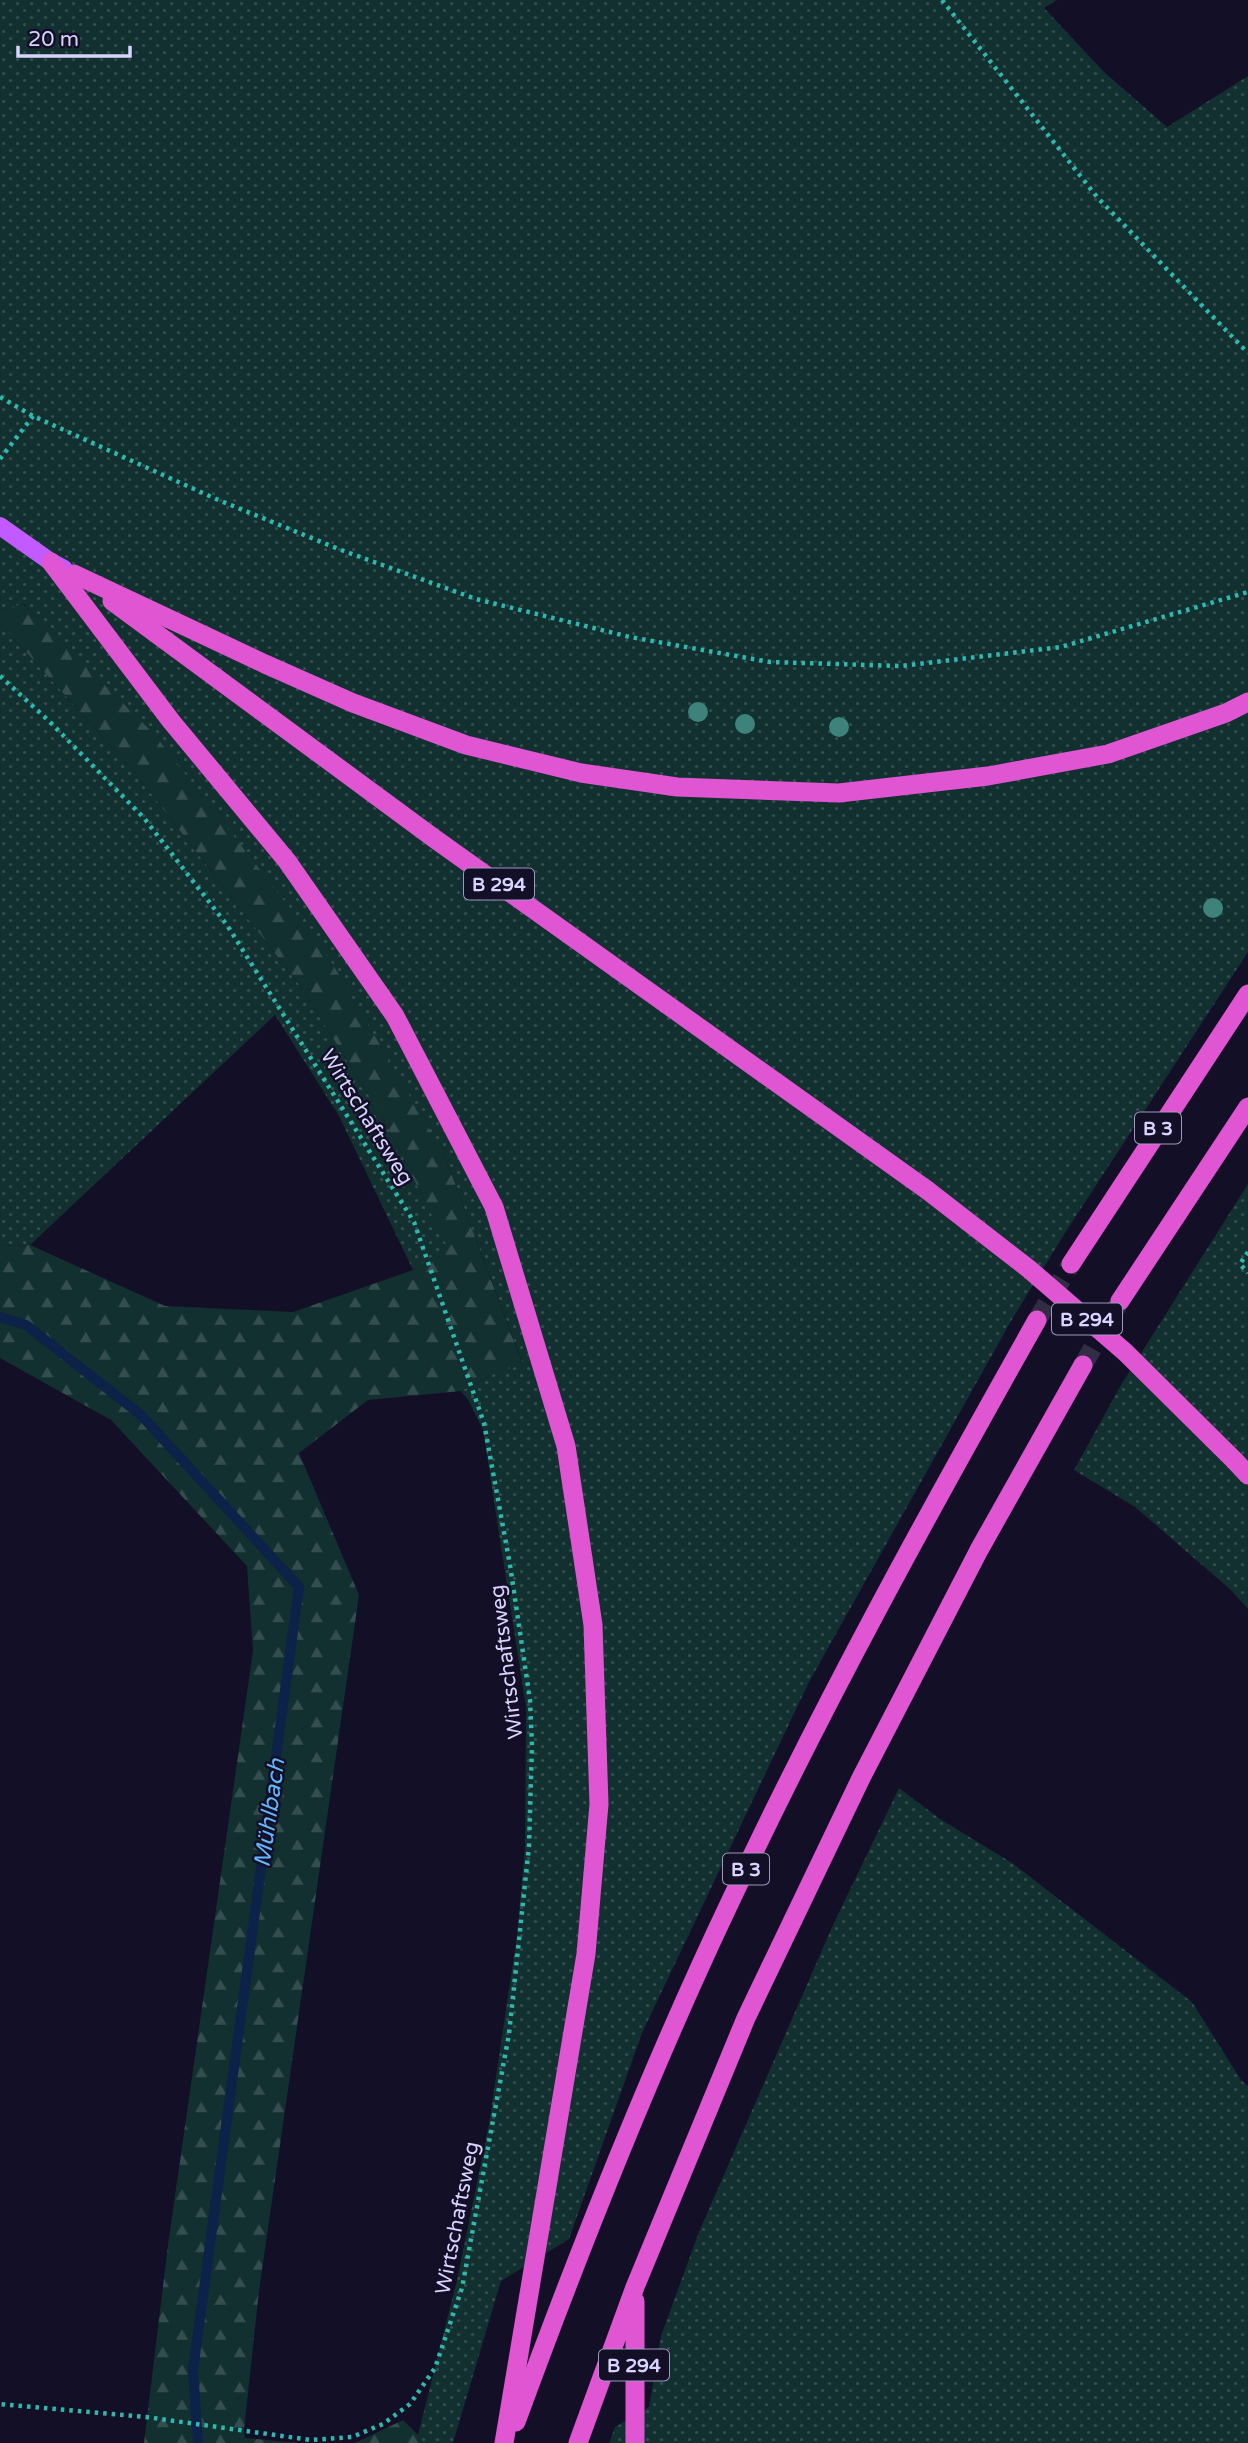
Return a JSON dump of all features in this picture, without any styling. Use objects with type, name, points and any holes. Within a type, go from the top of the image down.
[{"type":"highway","points":[[51,562],[171,721],[287,860],[395,1016],[494,1207],[566,1446],[593,1625],[599,1804],[586,1954],[506,2443]]},
{"type":"highway","name":"B 294","points":[[74,574],[353,704],[466,745],[582,773],[677,787],[839,793],[988,776],[1108,754],[1226,713],[1248,702]]},
{"type":"highway","name":"B 294","points":[[74,574],[435,839],[927,1190],[1029,1269],[1115,1344],[1241,1468]]},
{"type":"highway","name":"B 3","points":[[1071,1264],[1248,994]]},
{"type":"highway","points":[[1120,1301],[1248,1107]]},
{"type":"highway","name":"B 3","points":[[506,2443],[565,2288],[649,2082],[730,1901],[807,1744],[921,1527],[1037,1320]]},
{"type":"highway","points":[[578,2443],[635,2287],[746,2018],[862,1776],[979,1550],[1083,1365]]},
{"type":"highway","name":"B 294","points":[[635,2287],[635,2443]]},
{"type":"main road","name":"B 294","points":[[0,526],[51,562],[74,574]]},
{"type":"path","points":[[942,0],[1097,197],[1248,353]]},
{"type":"path","points":[[0,397],[33,416],[216,499],[341,550],[476,599],[631,637],[770,662],[901,666],[1061,648],[1248,592]]},
{"type":"path","points":[[0,459],[33,416]]},
{"type":"path","name":"Wirtschaftsweg","points":[[0,676],[49,721],[144,818],[227,925],[414,1222],[484,1423],[510,1566],[530,1700],[532,1746],[529,1846],[509,2034],[462,2288],[435,2368],[410,2404],[383,2424],[352,2437],[310,2440],[171,2420],[0,2404]]},
{"type":"path","points":[[1248,1252],[1240,1264],[1248,1273]]},
{"type":"green space","points":[[0,0],[1057,0],[1044,8],[1104,72],[1167,127],[1248,76],[1248,952],[1065,1233],[1011,1321],[809,1682],[642,2033],[569,2239],[501,2281],[453,2443],[419,2443],[418,2435],[457,2280],[489,2124],[517,1936],[525,1848],[526,1707],[483,1430],[461,1391],[499,1371],[523,1364],[444,1154],[24,604],[0,610]]},
{"type":"green space","points":[[23,604],[154,734],[329,958],[444,1154],[523,1365],[499,1371],[461,1391],[368,1400],[299,1453],[359,1595],[259,2291],[244,2430],[245,2438],[298,2443],[144,2443],[168,2245],[253,1651],[247,1566],[111,1420],[0,1358],[0,1246],[30,1245],[165,1306],[293,1312],[413,1270],[447,1246],[386,1123],[301,987],[136,774],[0,623],[0,610]]},
{"type":"green space","points":[[0,623],[136,774],[301,987],[386,1123],[448,1247],[413,1270],[339,1116],[275,1015],[30,1245],[0,1246]]},
{"type":"green space","points":[[1248,1184],[1248,1609],[1231,1590],[1135,1507],[1074,1470],[1121,1385]]},
{"type":"green space","points":[[899,1788],[940,1819],[1012,1863],[1192,2002],[1241,2080],[1248,2086],[1248,2443],[609,2443],[615,2427],[649,2407],[661,2336],[699,2232],[833,1925]]},
{"type":"green space","points":[[403,2420],[418,2435],[419,2443],[355,2443]]},
{"type":"waterway","name":"Mühlbach","points":[[0,1317],[26,1325],[141,1415],[299,1587],[193,2370],[198,2443]]},
{"type":"tunnel","points":[[1037,1320],[1071,1264]]},
{"type":"tunnel","points":[[1083,1365],[1120,1301]]}]
